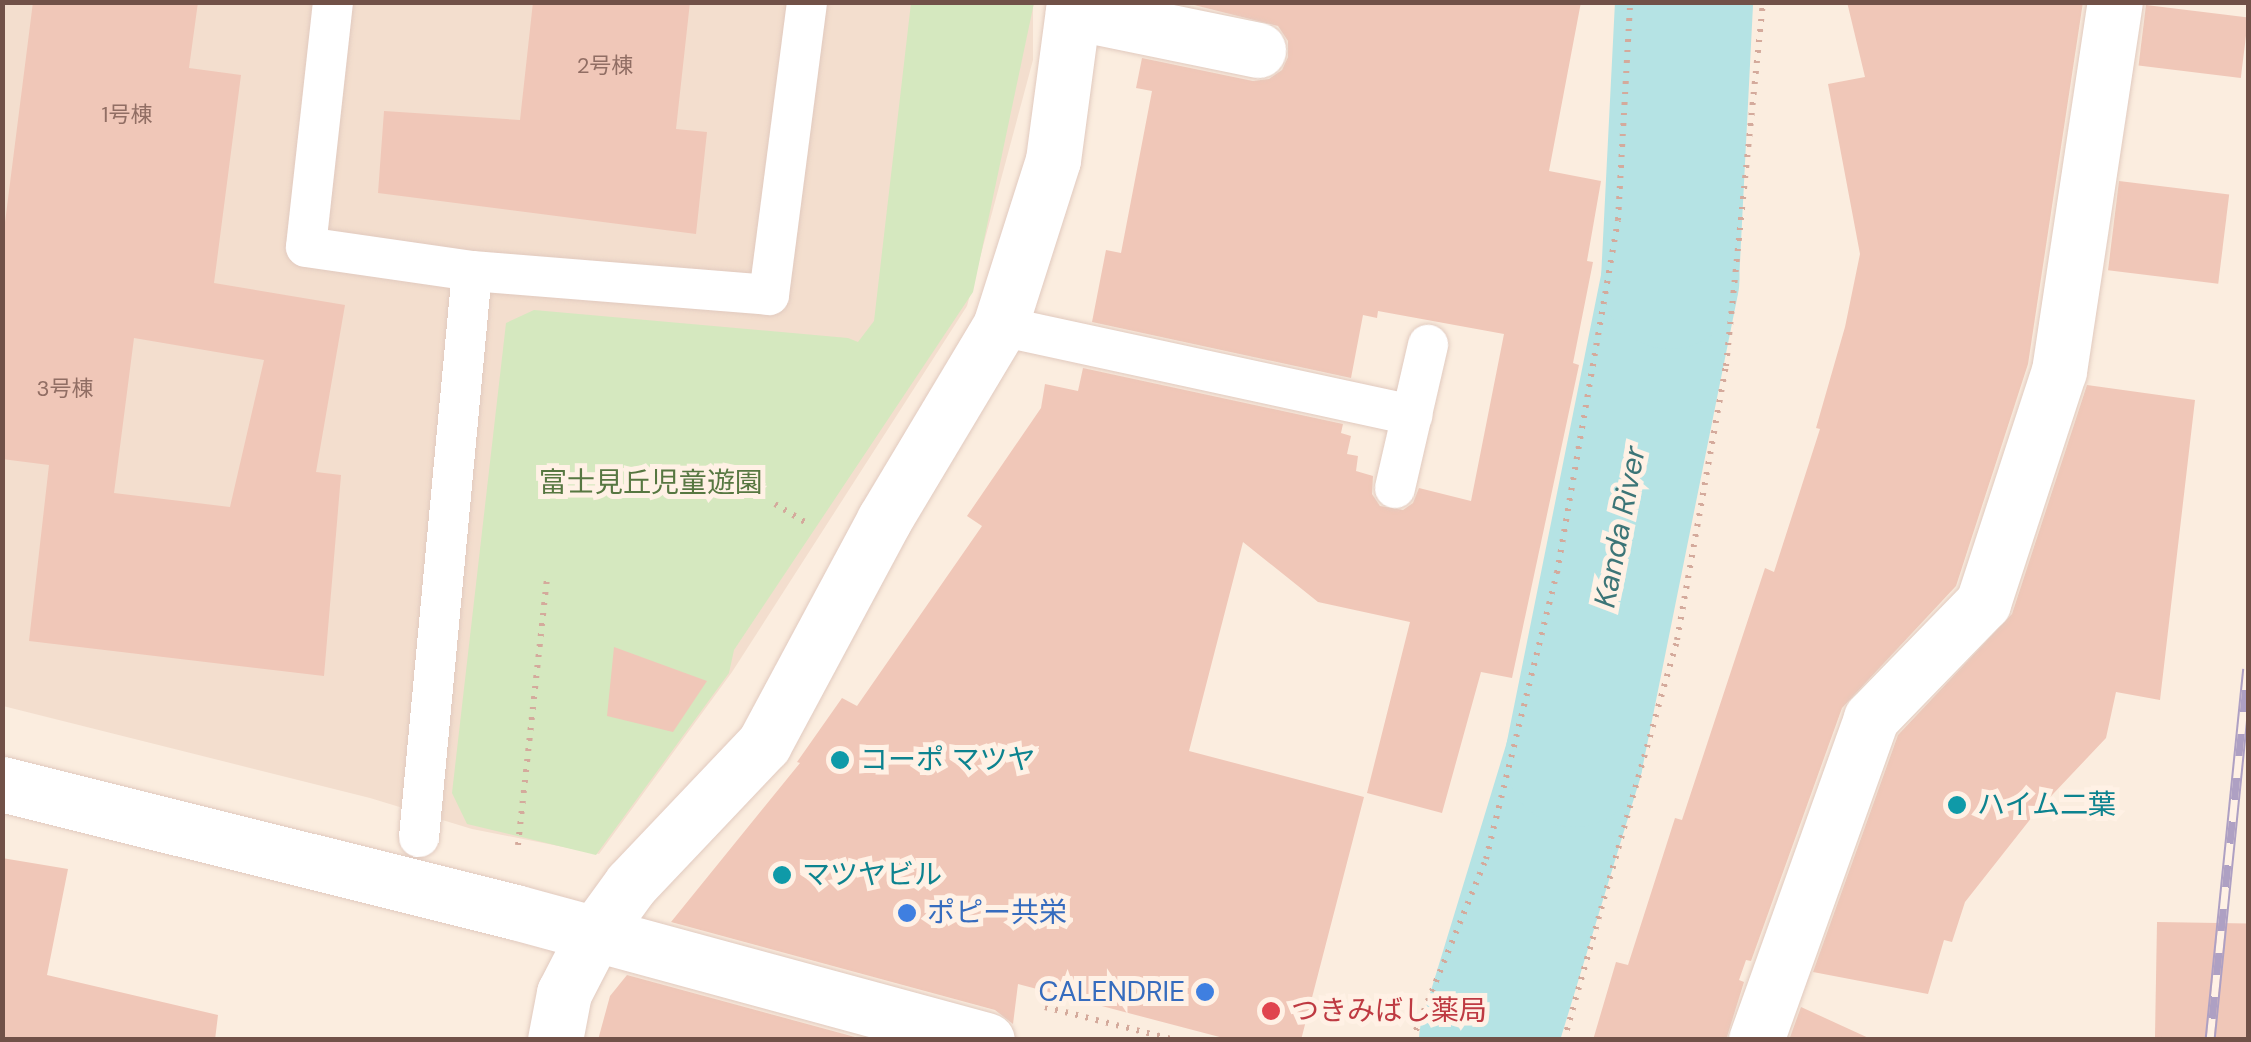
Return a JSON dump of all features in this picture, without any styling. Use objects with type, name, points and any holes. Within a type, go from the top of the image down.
[{"type":"street","points":[[1756,1040],[1871,718],[1983,603],[2059,370],[2115,2]]},
{"type":"street","points":[[555,1040],[564,994],[594,935],[631,884],[764,744],[884,520],[1000,326],[1052,160],[1073,7],[1258,50]]},
{"type":"street","points":[[2,784],[511,911],[987,1040]]},
{"type":"lane","points":[[334,2],[306,247],[472,271],[770,295],[807,2]]},
{"type":"lane","points":[[420,838],[472,271]]},
{"type":"lane","points":[[1000,326],[1412,415]]},
{"type":"lane","points":[[1395,488],[1428,345]]},
{"type":"path","points":[[1412,1040],[1486,859],[1557,573],[1618,220],[1630,2]]},
{"type":"path","points":[[1564,1040],[1677,640],[1726,366],[1763,2]]},
{"type":"path","points":[[511,911],[547,578]]},
{"type":"shaded area","points":[[2,3],[1033,3],[1033,60],[967,306],[732,672],[599,854],[472,829],[370,798],[3,706]]},
{"type":"green space","name":"富士見丘児童遊園","points":[[911,3],[1034,3],[973,292],[734,650],[729,673],[596,855],[467,824],[452,793],[506,323],[534,310],[858,342],[874,321]]},
{"type":"building","points":[[33,2],[198,2],[189,68],[241,75],[214,283],[345,305],[316,472],[341,475],[324,676],[29,641],[49,465],[2,459],[2,246]],"holes":[[[134,338],[264,360],[230,507],[114,493]]]},
{"type":"building","points":[[533,2],[690,2],[676,129],[707,132],[696,234],[378,193],[384,111],[520,120]]},
{"type":"building","points":[[1182,2],[1581,2],[1549,171],[1601,181],[1587,261],[1593,262],[1573,363],[1579,365],[1512,678],[1481,672],[1442,813],[1367,793],[1410,622],[1318,602],[1243,542],[1189,751],[1364,797],[1301,1040],[1231,1040],[1018,984],[1013,1024],[995,1010],[671,922],[800,763],[797,762],[842,698],[857,706],[982,526],[967,516],[1041,408],[1045,384],[1078,391],[1083,368],[1343,424],[1341,433],[1351,436],[1347,454],[1358,456],[1356,471],[1373,476],[1372,494],[1380,506],[1403,510],[1413,503],[1419,488],[1471,501],[1504,334],[1378,311],[1377,318],[1363,315],[1351,378],[1092,322],[1106,250],[1121,253],[1152,91],[1136,88],[1142,58],[1253,81],[1269,79],[1282,70],[1288,57],[1288,41],[1278,26]]},
{"type":"building","points":[[1847,2],[2083,2],[2028,364],[1956,586],[1842,708],[1751,961],[1746,960],[1739,980],[1744,982],[1726,1040],[1593,1040],[1616,962],[1628,965],[1675,818],[1682,820],[1765,568],[1774,572],[1820,429],[1816,428],[1845,327],[1860,254],[1828,84],[1865,77]]},
{"type":"building","points":[[2146,5],[2248,18],[2241,78],[2139,66]]},
{"type":"building","points":[[2119,181],[2229,195],[2218,284],[2108,270]]},
{"type":"building","points":[[2087,385],[2195,400],[2160,700],[2116,692],[2106,738],[2036,812],[1965,902],[1952,942],[1944,940],[1928,994],[1813,972],[1898,735],[2012,614]]},
{"type":"building","points":[[614,647],[707,681],[673,732],[607,716]]},
{"type":"building","points":[[2,858],[68,869],[47,975],[218,1015],[215,1040],[2,1040]]},
{"type":"building","points":[[2157,922],[2248,924],[2246,1040],[2155,1038]]},
{"type":"building","points":[[627,975],[866,1040],[598,1040],[610,996]]},
{"type":"building","points":[[1801,1007],[1873,1040],[1789,1040]]},
{"type":"waterway","name":"Kanda River","points":[[1488,1040],[1574,758],[1670,280],[1684,2]]},
{"type":"railway","points":[[2210,1040],[2248,669]]},
{"type":"place","name":"コーポ マツヤ","points":[[840,760]]},
{"type":"place","name":"ハイム二葉","points":[[1957,805]]},
{"type":"place","name":"マツヤビル","points":[[782,875]]},
{"type":"place","name":"ポピー共栄","points":[[907,913]]},
{"type":"place","name":"CALENDRIE","points":[[1205,992]]},
{"type":"place","name":"つきみばし薬局","points":[[1271,1011]]}]
